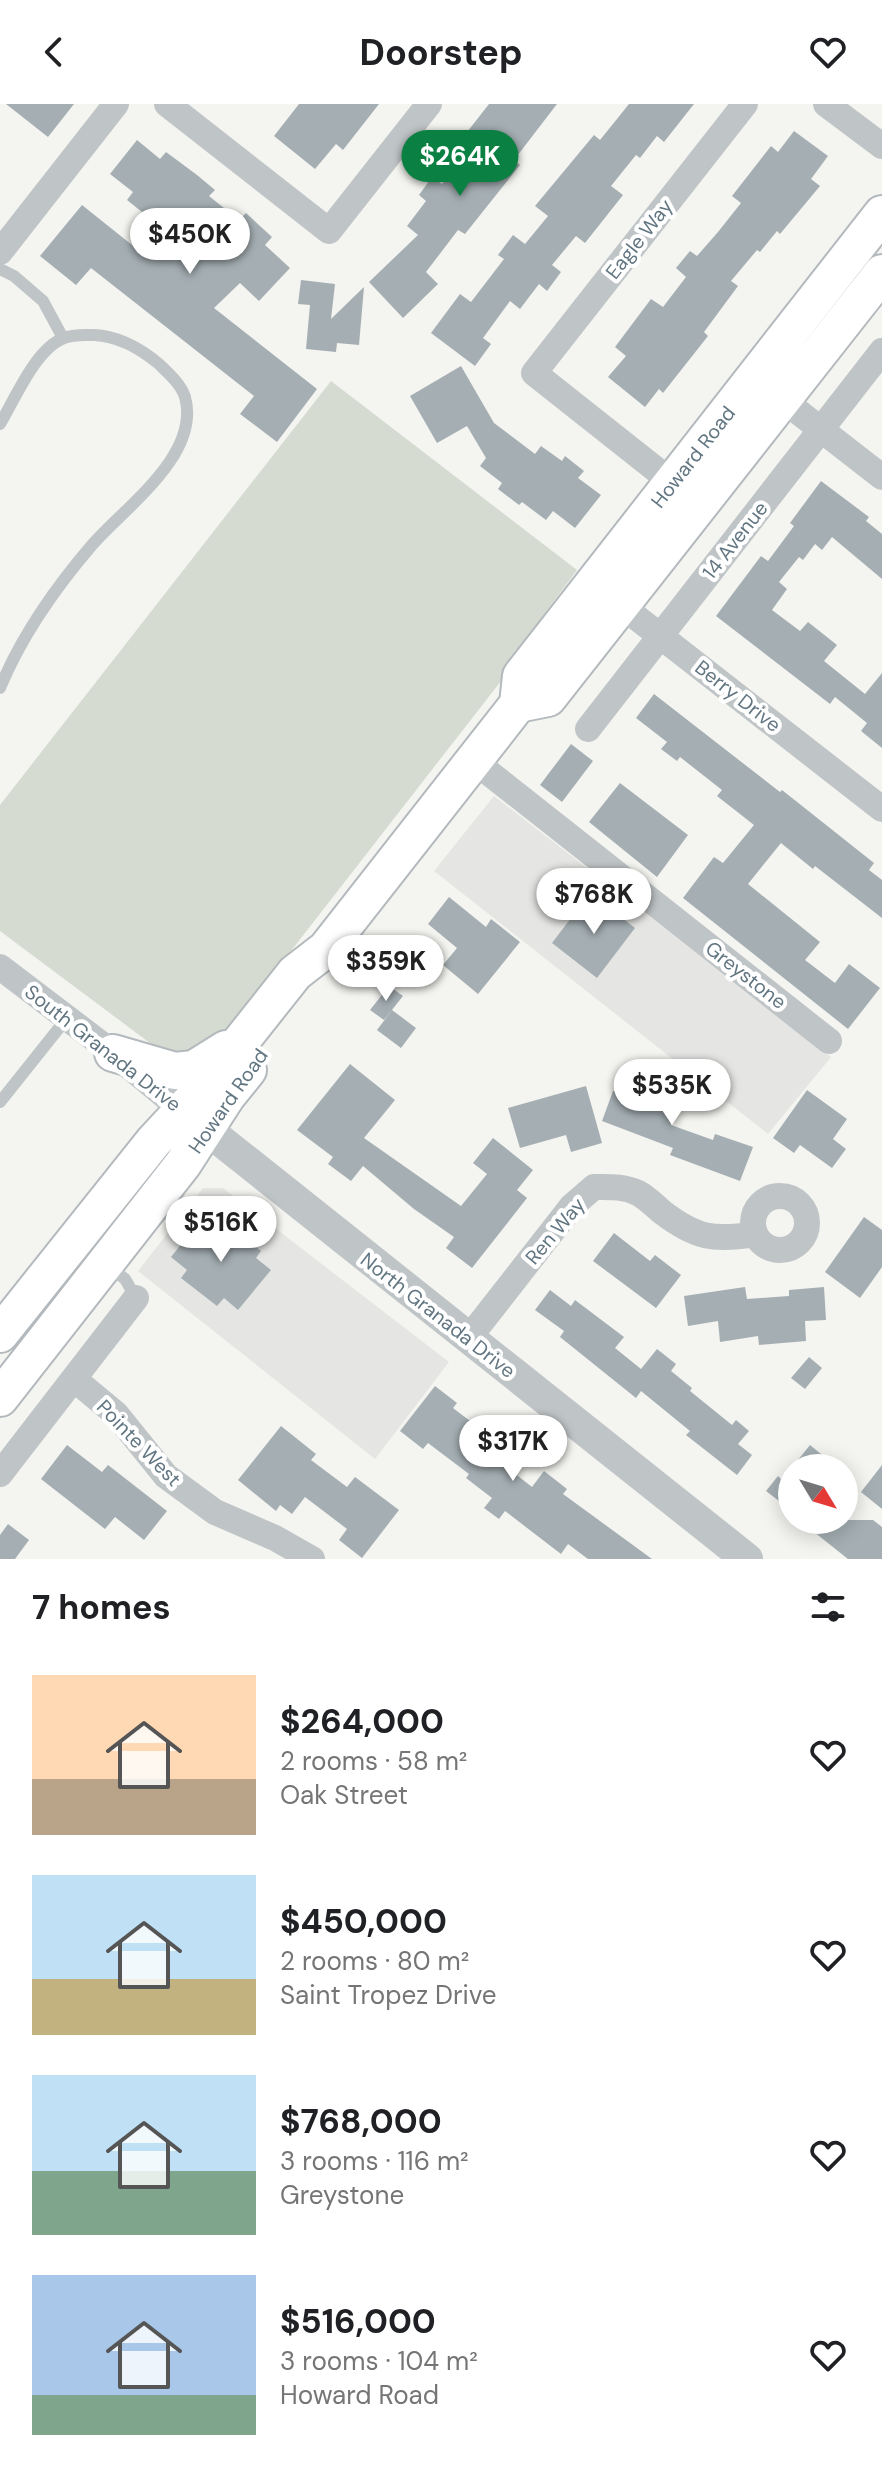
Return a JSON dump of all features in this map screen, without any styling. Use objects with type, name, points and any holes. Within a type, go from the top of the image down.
[{"type":"main road","name":"Howard Road","points":[[0,1398],[183,1164],[194,1120],[255,1024],[295,973],[326,949],[518,704],[548,698],[673,483],[882,214]]},
{"type":"main road","name":"Howard Road","points":[[607,594],[783,400],[882,273]]},
{"type":"main road","name":"Howard Road","points":[[0,1334],[154,1141],[194,1120],[227,1096],[313,987],[326,949]]},
{"type":"main road","points":[[113,1053],[175,1071],[194,1069],[216,1057],[255,1024]]},
{"type":"street","points":[[0,252],[116,104]]},
{"type":"street","points":[[167,104],[329,231],[429,104]]},
{"type":"street","name":"Eagle Way","points":[[673,483],[534,373],[745,104]]},
{"type":"street","points":[[826,104],[882,146]]},
{"type":"street","name":"14 Avenue","points":[[588,729],[882,351]]},
{"type":"street","points":[[783,400],[882,477]]},
{"type":"street","name":"Berry Drive","points":[[607,594],[882,809]]},
{"type":"street","name":"Greystone","points":[[474,761],[829,1041]]},
{"type":"street","name":"South Granada Drive","points":[[0,967],[113,1053],[194,1120]]},
{"type":"street","name":"North Granada Drive","points":[[194,1120],[747,1559]]},
{"type":"street","name":"Ren Way","points":[[468,1339],[572,1206],[594,1187],[616,1187],[639,1193],[685,1229],[704,1236],[723,1239],[755,1234]]},
{"type":"street","points":[[0,1474],[136,1298]]},
{"type":"street","name":"Pointe West","points":[[74,1379],[116,1414],[166,1476],[215,1512],[275,1538],[312,1559]]},
{"type":"lane","points":[[0,269],[14,276],[43,301],[63,338]]},
{"type":"lane","points":[[0,424],[40,355],[63,338],[79,335],[102,336],[142,349],[174,378],[185,395],[187,415],[173,457],[144,493],[92,545],[74,569],[29,630],[0,688]]},
{"type":"lane","points":[[0,1102],[67,1018]]},
{"type":"lane","points":[[105,1263],[125,1279],[136,1298]]},
{"type":"shaded area","points":[[331,381],[577,570],[545,613],[522,654],[224,1037],[205,1050],[166,1055],[0,931],[0,805]]},
{"type":"shaded area","points":[[494,796],[831,1057],[768,1134],[434,871]]},
{"type":"shaded area","points":[[203,1188],[223,1188],[449,1362],[375,1459],[138,1271]]},
{"type":"building","points":[[6,104],[74,104],[48,137]]},
{"type":"building","points":[[299,104],[379,104],[343,150],[336,144],[315,169],[274,136]]},
{"type":"building","points":[[489,104],[557,104],[514,160],[520,165],[465,234],[458,230],[426,272],[438,284],[403,318],[369,282],[418,235],[407,226],[426,201],[419,195],[432,177],[442,184],[466,153],[457,145]]},
{"type":"building","points":[[629,104],[694,104],[664,142],[657,136],[640,158],[636,155],[611,186],[623,195],[585,243],[576,236],[552,265],[561,272],[547,291],[539,284],[520,309],[510,301],[483,338],[491,344],[475,366],[431,333],[460,294],[471,302],[504,259],[498,255],[513,235],[525,244],[548,216],[535,206],[594,135],[600,140]]},
{"type":"building","points":[[794,131],[828,156],[811,179],[820,186],[780,234],[777,231],[760,252],[757,250],[731,281],[738,286],[704,332],[708,336],[663,393],[659,389],[645,407],[608,377],[626,356],[615,347],[651,299],[663,307],[686,277],[676,268],[690,251],[697,256],[718,232],[741,203],[732,196],[771,146],[778,152]]},
{"type":"building","points":[[137,140],[160,159],[166,152],[197,175],[215,190],[209,196],[239,220],[246,213],[272,237],[265,245],[290,268],[259,301],[240,283],[214,308],[317,389],[277,442],[240,414],[254,396],[91,268],[76,285],[40,256],[82,205],[137,249],[157,224],[127,200],[133,192],[110,174]]},
{"type":"building","points":[[301,280],[335,284],[331,319],[364,287],[359,345],[337,343],[336,352],[306,349],[310,305],[298,304]]},
{"type":"building","points":[[461,366],[494,423],[535,454],[541,446],[562,461],[565,456],[584,471],[578,478],[601,495],[575,528],[553,511],[546,520],[498,489],[502,483],[480,466],[486,458],[467,426],[437,443],[410,396]]},
{"type":"building","points":[[821,481],[869,517],[866,521],[882,534],[882,579],[832,537],[822,550],[815,544],[803,560],[799,557],[779,582],[787,589],[772,610],[800,631],[808,622],[837,645],[824,661],[865,694],[882,673],[882,748],[861,731],[867,723],[835,697],[830,704],[716,616],[761,556],[768,561],[794,526],[790,523]]},
{"type":"building","points":[[654,694],[874,863],[869,870],[882,880],[882,918],[781,843],[748,884],[820,942],[805,960],[835,983],[849,964],[880,988],[848,1029],[683,898],[714,857],[723,863],[754,825],[717,796],[722,790],[680,757],[677,761],[661,749],[667,742],[636,718]]},
{"type":"building","points":[[571,744],[593,761],[562,802],[540,785]]},
{"type":"building","points":[[620,783],[688,835],[657,877],[589,822]]},
{"type":"building","points":[[590,893],[635,928],[597,978],[552,943]]},
{"type":"building","points":[[449,897],[486,927],[491,919],[520,942],[478,994],[443,965],[457,948],[428,924]]},
{"type":"building","points":[[389,986],[403,996],[384,1020],[370,1010]]},
{"type":"building","points":[[392,1010],[416,1028],[401,1048],[377,1030]]},
{"type":"building","points":[[350,1064],[395,1100],[364,1138],[461,1206],[487,1174],[473,1163],[493,1138],[533,1170],[517,1190],[527,1198],[472,1268],[446,1248],[454,1237],[414,1209],[363,1166],[351,1181],[328,1164],[333,1157],[297,1130]]},
{"type":"building","points":[[632,1071],[685,1091],[671,1125],[713,1140],[715,1134],[753,1147],[740,1181],[670,1155],[673,1148],[602,1121],[613,1091],[623,1094]]},
{"type":"building","points":[[586,1086],[602,1143],[571,1152],[566,1135],[520,1148],[508,1108]]},
{"type":"building","points":[[807,1090],[847,1119],[833,1139],[846,1149],[832,1168],[800,1145],[794,1153],[773,1138]]},
{"type":"building","points":[[203,1217],[219,1230],[225,1221],[261,1251],[256,1258],[271,1270],[238,1310],[224,1298],[217,1306],[181,1278],[187,1270],[171,1257]]},
{"type":"building","points":[[864,1217],[882,1230],[882,1267],[860,1298],[825,1272]]},
{"type":"building","points":[[614,1233],[650,1261],[655,1255],[681,1275],[656,1308],[593,1261]]},
{"type":"building","points":[[745,1287],[747,1299],[789,1296],[789,1290],[824,1287],[826,1320],[805,1321],[806,1341],[759,1345],[758,1336],[720,1342],[718,1321],[688,1326],[684,1296]]},
{"type":"building","points":[[550,1290],[571,1306],[575,1300],[624,1337],[615,1348],[641,1369],[657,1349],[676,1364],[671,1371],[692,1388],[690,1391],[732,1425],[736,1420],[749,1431],[738,1444],[752,1455],[737,1475],[686,1435],[690,1431],[641,1391],[636,1398],[560,1337],[564,1331],[535,1310]]},
{"type":"building","points":[[809,1357],[822,1368],[805,1389],[791,1378]]},
{"type":"building","points":[[435,1386],[457,1403],[453,1408],[495,1440],[498,1436],[517,1450],[505,1466],[532,1487],[544,1471],[567,1489],[563,1494],[652,1559],[588,1559],[568,1544],[561,1554],[505,1511],[499,1519],[484,1508],[492,1498],[466,1478],[469,1474],[428,1443],[423,1449],[400,1431]]},
{"type":"building","points":[[281,1426],[316,1454],[311,1460],[347,1487],[355,1477],[399,1510],[362,1558],[339,1540],[347,1529],[305,1497],[292,1514],[280,1505],[276,1511],[238,1480]]},
{"type":"building","points":[[67,1445],[102,1472],[108,1465],[167,1511],[144,1540],[115,1517],[105,1529],[41,1479]]},
{"type":"building","points":[[810,1445],[821,1454],[803,1454]]},
{"type":"building","points":[[882,1465],[882,1509],[861,1492]]},
{"type":"building","points":[[778,1476],[778,1500],[766,1491]]},
{"type":"building","points":[[858,1520],[873,1520],[882,1527],[882,1559],[848,1559],[817,1534],[858,1534]]},
{"type":"building","points":[[8,1524],[29,1540],[15,1559],[0,1559],[0,1535]]}]
